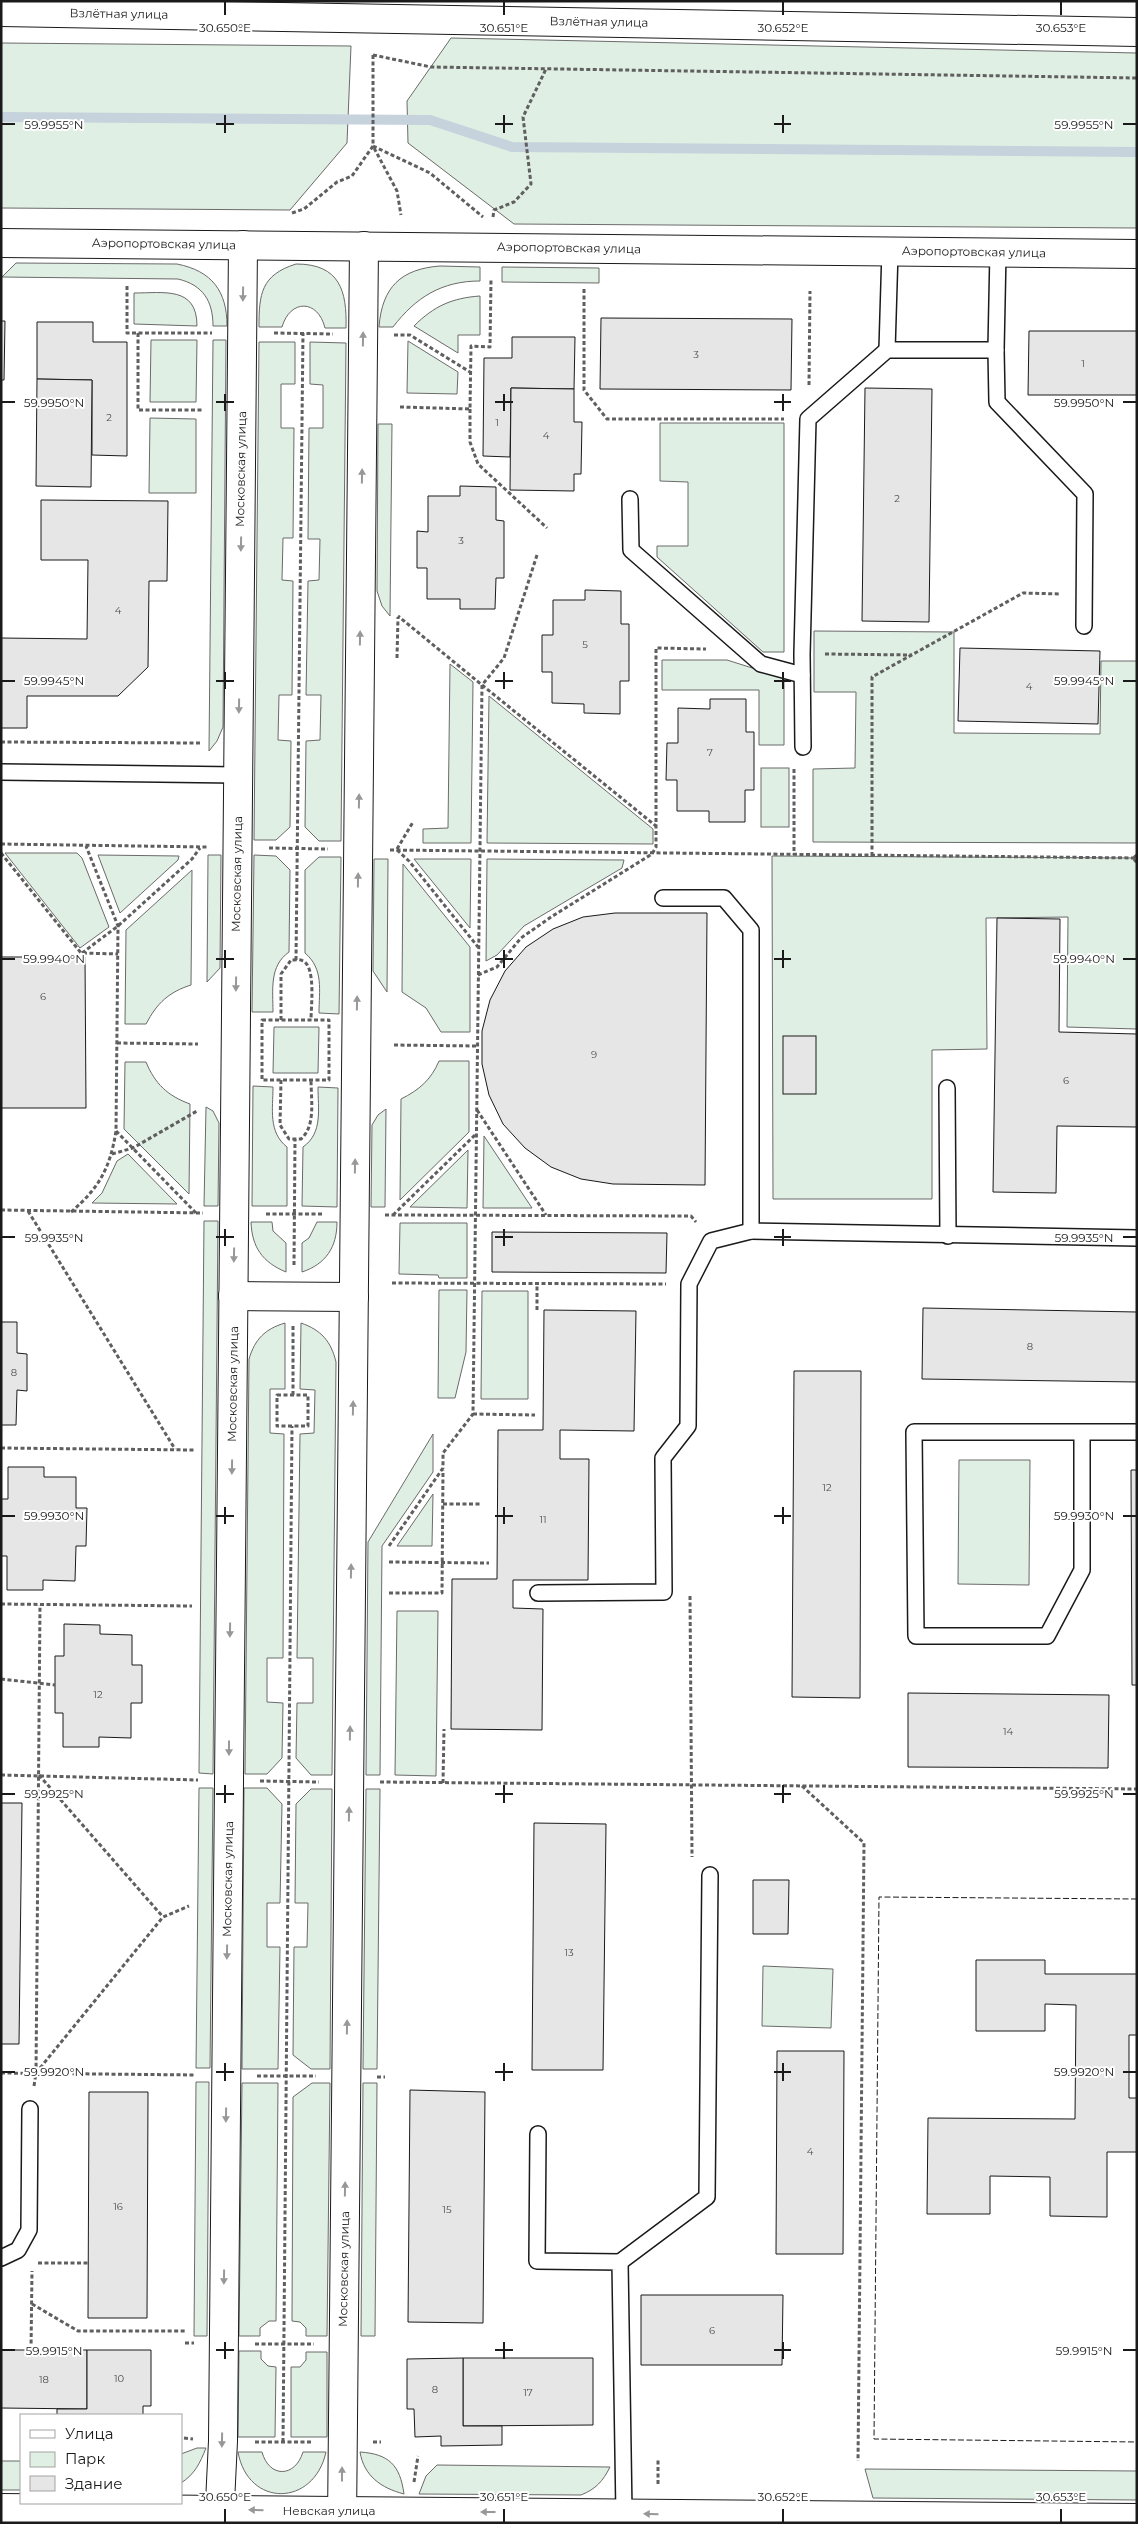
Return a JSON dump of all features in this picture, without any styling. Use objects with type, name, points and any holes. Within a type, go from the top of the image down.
[{"type":"street","name":"Взлётная улица","points":[[1,12],[364,9],[1137,32]]},
{"type":"street","name":"Аэропортовская улица","points":[[1,243],[1137,254]]},
{"type":"street","name":"Московская улица","points":[[219,2516],[223,2440],[238,775],[250,245]]},
{"type":"street","name":"Московская улица","points":[[342,2517],[364,246]]},
{"type":"street","points":[[234,1296],[354,1297]]},
{"type":"street","name":"Невская улица","points":[[1,2508],[219,2516],[342,2517],[624,2514],[1137,2518]]},
{"type":"lane","points":[[887,350],[890,251]]},
{"type":"lane","points":[[998,252],[997,402],[1085,494],[1084,626]]},
{"type":"lane","points":[[803,748],[802,654],[808,419],[887,350],[996,350]]},
{"type":"lane","points":[[630,499],[631,550],[762,664],[802,675]]},
{"type":"lane","points":[[1,772],[238,775]]},
{"type":"lane","points":[[663,898],[724,898],[751,930],[751,1231]]},
{"type":"lane","points":[[947,1088],[948,1236]]},
{"type":"lane","points":[[538,1593],[664,1592],[663,1458],[688,1426],[689,1284],[711,1241],[751,1231],[1137,1238]]},
{"type":"lane","points":[[1082,1432],[1082,1570],[1047,1636],[916,1636],[914,1432],[1082,1432],[1137,1432]]},
{"type":"lane","points":[[538,2134],[537,2261],[620,2262],[707,2197],[710,1874]]},
{"type":"lane","points":[[1,2258],[18,2250],[29,2230],[30,2109]]},
{"type":"lane","points":[[620,2262],[624,2514]]},
{"type":"path","points":[[402,246],[402,221],[397,191],[373,146],[373,55],[431,67],[1137,78]]},
{"type":"path","points":[[492,220],[494,210],[514,202],[532,184],[523,118],[546,69]]},
{"type":"path","points":[[373,146],[430,173],[482,214],[487,222]]},
{"type":"path","points":[[250,245],[270,220],[304,209],[338,182],[352,176],[373,146]]},
{"type":"path","points":[[127,286],[127,333],[220,333]]},
{"type":"path","points":[[491,288],[490,347],[471,346],[470,442],[478,464],[547,528]]},
{"type":"path","points":[[584,289],[584,390],[607,419],[808,419],[810,290]]},
{"type":"path","points":[[138,333],[138,410],[204,410]]},
{"type":"path","points":[[267,333],[338,334]]},
{"type":"path","points":[[296,960],[303,333]]},
{"type":"path","points":[[386,334],[410,334],[470,372]]},
{"type":"path","points":[[400,407],[470,408]]},
{"type":"path","points":[[389,1593],[442,1594],[443,1453],[473,1414],[482,685],[504,658],[537,555]]},
{"type":"path","points":[[872,856],[872,677],[1023,593],[1084,594]]},
{"type":"path","points":[[397,658],[398,616],[656,826]]},
{"type":"path","points":[[478,975],[497,967],[521,938],[551,917],[652,854],[656,846],[656,648],[746,650]]},
{"type":"path","points":[[802,654],[912,655]]},
{"type":"path","points":[[1,742],[201,743]]},
{"type":"path","points":[[794,856],[794,757],[803,748]]},
{"type":"path","points":[[396,850],[413,822]]},
{"type":"path","points":[[1,844],[200,847],[192,859],[118,926],[81,953]]},
{"type":"path","points":[[72,1212],[90,1195],[104,1176],[112,1154],[116,1131],[118,926],[86,846]]},
{"type":"path","points":[[262,848],[333,849]]},
{"type":"path","points":[[396,850],[794,856],[1135,857],[1137,864]]},
{"type":"path","points":[[396,850],[408,861],[478,948]]},
{"type":"path","points":[[1,853],[81,953],[118,954]]},
{"type":"path","points":[[281,1020],[281,974],[291,960],[303,961],[312,974],[311,1020]]},
{"type":"path","points":[[262,1020],[281,1020],[329,1020],[328,1080],[262,1080],[262,1020]]},
{"type":"path","points":[[117,1043],[198,1044]]},
{"type":"path","points":[[394,1045],[477,1046]]},
{"type":"path","points":[[281,1080],[280,1125],[284,1134],[289,1139],[301,1139],[307,1134],[310,1125],[311,1080]]},
{"type":"path","points":[[476,1110],[546,1216]]},
{"type":"path","points":[[112,1154],[132,1148],[198,1111]]},
{"type":"path","points":[[116,1131],[197,1213]]},
{"type":"path","points":[[393,1215],[476,1134]]},
{"type":"path","points":[[294,1272],[295,1139]]},
{"type":"path","points":[[2,1211],[211,1213]]},
{"type":"path","points":[[28,1211],[175,1449]]},
{"type":"path","points":[[259,1214],[329,1214]]},
{"type":"path","points":[[377,1215],[691,1216],[711,1241]]},
{"type":"path","points":[[536,1310],[537,1282]]},
{"type":"path","points":[[392,1284],[529,1284],[537,1282],[689,1284]]},
{"type":"path","points":[[292,1395],[293,1323]]},
{"type":"path","points":[[278,1395],[292,1395],[308,1395],[308,1426],[277,1426],[278,1395]]},
{"type":"path","points":[[473,1414],[535,1415]]},
{"type":"path","points":[[282,2442],[292,1426]]},
{"type":"path","points":[[1,1448],[194,1450]]},
{"type":"path","points":[[389,1546],[443,1468]]},
{"type":"path","points":[[442,1504],[481,1504]]},
{"type":"path","points":[[389,1562],[489,1563]]},
{"type":"path","points":[[664,1592],[690,1592],[692,1864],[710,1874]]},
{"type":"path","points":[[1,1604],[192,1606]]},
{"type":"path","points":[[30,2109],[36,2073],[40,1605]]},
{"type":"path","points":[[1,1679],[55,1685]]},
{"type":"path","points":[[443,1783],[444,1729]]},
{"type":"path","points":[[1,1775],[206,1780]]},
{"type":"path","points":[[38,1775],[164,1917]]},
{"type":"path","points":[[253,1781],[324,1782]]},
{"type":"path","points":[[372,1782],[1137,1789]]},
{"type":"path","points":[[802,1786],[864,1843],[858,2461]]},
{"type":"path","points":[[36,2073],[164,1917],[189,1906]]},
{"type":"path","points":[[1,2073],[188,2075]]},
{"type":"path","points":[[251,2076],[321,2076]]},
{"type":"path","points":[[31,2350],[32,2262],[88,2263]]},
{"type":"path","points":[[32,2304],[78,2331],[185,2332]]},
{"type":"path","points":[[248,2344],[318,2344]]},
{"type":"path","points":[[248,2442],[318,2442]]},
{"type":"path","points":[[414,2484],[418,2456]]},
{"type":"path","points":[[658,2459],[658,2492]]},
{"type":"green space","points":[[451,38],[1137,53],[1137,228],[514,224],[408,143],[407,101]]},
{"type":"green space","points":[[1,43],[351,46],[347,143],[290,210],[1,208]]},
{"type":"green space","points":[[16,263],[177,264],[189,267],[208,277],[215,284],[224,303],[227,326],[213,326],[211,309],[205,295],[194,285],[178,279],[2,277]]},
{"type":"green space","points":[[296,264],[311,265],[323,269],[338,282],[345,302],[346,328],[325,328],[316,312],[304,306],[297,307],[291,311],[282,327],[259,327],[261,295],[264,287],[275,274]]},
{"type":"green space","points":[[440,266],[480,267],[480,281],[454,284],[431,293],[411,307],[393,327],[379,327],[384,301],[396,283],[414,271]]},
{"type":"green space","points":[[502,267],[599,268],[599,283],[502,282]]},
{"type":"green space","points":[[134,293],[167,293],[177,294],[185,298],[196,313],[197,326],[134,324]]},
{"type":"green space","points":[[480,296],[480,335],[458,335],[458,353],[414,326],[429,313],[444,304]]},
{"type":"green space","points":[[151,340],[197,340],[196,402],[150,402]]},
{"type":"green space","points":[[213,340],[226,340],[223,727],[217,741],[209,751]]},
{"type":"green space","points":[[408,341],[458,372],[457,394],[407,393]]},
{"type":"green space","points":[[259,342],[295,342],[295,384],[281,384],[281,428],[294,428],[293,538],[283,538],[282,580],[293,581],[292,695],[279,695],[278,740],[291,741],[290,827],[276,840],[254,840]]},
{"type":"green space","points":[[310,342],[346,343],[341,841],[319,841],[305,827],[306,741],[320,740],[321,695],[306,695],[308,581],[319,580],[320,539],[308,539],[309,428],[323,428],[323,385],[310,384]]},
{"type":"green space","points":[[150,418],[196,419],[196,493],[149,493]]},
{"type":"green space","points":[[660,423],[784,423],[784,652],[763,652],[657,557],[657,546],[688,546],[688,482],[660,481]]},
{"type":"green space","points":[[378,424],[392,424],[390,616],[382,606],[377,591]]},
{"type":"green space","points":[[814,631],[954,632],[954,733],[1100,734],[1101,661],[1137,661],[1137,843],[813,842],[813,769],[855,768],[856,692],[814,692]]},
{"type":"green space","points":[[662,660],[727,660],[784,678],[784,745],[759,745],[759,690],[662,690]]},
{"type":"green space","points":[[450,664],[473,682],[471,843],[423,843],[423,829],[448,828]]},
{"type":"green space","points":[[489,696],[653,829],[653,844],[487,843]]},
{"type":"green space","points":[[761,768],[789,768],[789,827],[761,827]]},
{"type":"green space","points":[[5,853],[77,853],[82,858],[109,927],[80,948]]},
{"type":"green space","points":[[98,855],[179,856],[178,860],[120,913]]},
{"type":"green space","points":[[208,855],[221,855],[220,968],[207,982]]},
{"type":"green space","points":[[254,855],[276,856],[290,870],[289,952],[278,964],[275,971],[273,1012],[252,1012]]},
{"type":"green space","points":[[772,856],[1137,858],[1137,1029],[1067,1027],[1068,917],[986,918],[987,1049],[932,1050],[932,1199],[773,1199]]},
{"type":"green space","points":[[319,857],[341,857],[339,1014],[319,1013],[320,989],[318,973],[311,959],[305,953],[305,870]]},
{"type":"green space","points":[[374,859],[388,859],[387,992],[373,971]]},
{"type":"green space","points":[[414,859],[471,859],[470,928]]},
{"type":"green space","points":[[487,859],[624,860],[622,868],[524,926],[497,955],[486,961]]},
{"type":"green space","points":[[403,864],[470,947],[470,1032],[441,1032],[426,1008],[402,992]]},
{"type":"green space","points":[[192,870],[191,985],[176,991],[164,999],[146,1024],[125,1024],[126,930]]},
{"type":"green space","points":[[274,1027],[319,1027],[318,1073],[273,1073]]},
{"type":"green space","points":[[439,1061],[469,1061],[469,1132],[400,1200],[401,1099],[424,1084]]},
{"type":"green space","points":[[125,1062],[146,1062],[154,1077],[163,1088],[175,1097],[190,1104],[189,1194],[124,1129]]},
{"type":"green space","points":[[253,1086],[273,1087],[272,1112],[274,1127],[281,1141],[287,1147],[287,1206],[252,1206]]},
{"type":"green space","points":[[318,1087],[338,1088],[337,1207],[302,1206],[303,1147],[314,1135],[317,1128],[319,1112]]},
{"type":"green space","points":[[206,1107],[213,1111],[219,1123],[218,1206],[204,1206]]},
{"type":"green space","points":[[386,1109],[385,1207],[371,1207],[372,1125],[378,1115]]},
{"type":"green space","points":[[484,1136],[532,1208],[483,1208]]},
{"type":"green space","points":[[468,1150],[467,1208],[410,1207]]},
{"type":"green space","points":[[128,1154],[177,1204],[92,1203],[102,1193],[117,1161]]},
{"type":"green space","points":[[204,1221],[218,1221],[213,1774],[199,1773]]},
{"type":"green space","points":[[251,1222],[272,1222],[273,1231],[286,1243],[286,1272],[271,1263],[260,1253],[256,1246]]},
{"type":"green space","points":[[317,1222],[337,1222],[335,1239],[324,1259],[302,1272],[302,1243],[309,1238]]},
{"type":"green space","points":[[400,1223],[467,1223],[467,1278],[439,1278],[438,1275],[399,1274]]},
{"type":"green space","points":[[439,1290],[467,1290],[466,1352],[455,1398],[438,1398]]},
{"type":"green space","points":[[482,1291],[528,1291],[528,1399],[481,1399]]},
{"type":"green space","points":[[285,1323],[285,1389],[270,1389],[270,1433],[284,1434],[283,1658],[267,1658],[267,1702],[283,1703],[282,1758],[267,1774],[245,1774],[249,1359],[254,1346],[266,1332]]},
{"type":"green space","points":[[301,1323],[314,1329],[324,1337],[331,1348],[336,1362],[332,1775],[311,1775],[296,1758],[297,1703],[313,1703],[313,1658],[297,1658],[300,1434],[314,1433],[315,1390],[300,1389]]},
{"type":"green space","points":[[433,1434],[433,1472],[382,1546],[380,1775],[366,1775],[368,1542]]},
{"type":"green space","points":[[959,1460],[1030,1460],[1029,1585],[958,1584]]},
{"type":"green space","points":[[433,1494],[432,1546],[397,1546]]},
{"type":"green space","points":[[397,1611],[438,1611],[436,1776],[395,1775]]},
{"type":"green space","points":[[199,1788],[213,1788],[210,2068],[196,2068]]},
{"type":"green space","points":[[244,1788],[267,1788],[282,1804],[280,1903],[267,1903],[267,1947],[280,1947],[278,2069],[242,2069]]},
{"type":"green space","points":[[311,1789],[332,1789],[330,2069],[311,2069],[293,2055],[294,1947],[307,1947],[308,1903],[295,1903],[296,1804]]},
{"type":"green space","points":[[366,1789],[380,1789],[377,2069],[363,2069]]},
{"type":"green space","points":[[763,1966],[833,1969],[831,2028],[762,2026]]},
{"type":"green space","points":[[196,2082],[209,2082],[207,2336],[194,2336]]},
{"type":"green space","points":[[242,2083],[278,2083],[276,2321],[269,2321],[260,2328],[260,2336],[239,2336]]},
{"type":"green space","points":[[312,2083],[330,2083],[327,2336],[306,2336],[306,2328],[300,2322],[292,2321],[293,2097]]},
{"type":"green space","points":[[363,2083],[377,2083],[375,2336],[361,2336]]},
{"type":"green space","points":[[239,2351],[261,2351],[261,2359],[268,2366],[276,2367],[275,2437],[238,2437]]},
{"type":"green space","points":[[306,2352],[327,2352],[327,2437],[291,2437],[291,2367],[300,2367],[306,2360]]},
{"type":"green space","points":[[197,2448],[206,2448],[196,2468],[182,2482],[182,2454]]},
{"type":"green space","points":[[238,2452],[262,2452],[265,2461],[270,2467],[282,2472],[294,2467],[303,2452],[326,2452],[319,2470],[309,2483],[296,2491],[281,2494],[267,2491],[254,2483],[244,2470]]},
{"type":"green space","points":[[360,2452],[379,2455],[391,2463],[400,2475],[404,2494],[388,2488],[375,2480],[365,2468]]},
{"type":"green space","points":[[1,2461],[20,2461],[20,2490],[1,2490]]},
{"type":"green space","points":[[437,2465],[610,2467],[598,2484],[581,2495],[419,2494],[426,2476]]},
{"type":"green space","points":[[865,2469],[1137,2471],[1137,2500],[873,2498]]},
{"type":"building","points":[[601,318],[792,319],[791,390],[600,389]]},
{"type":"building","points":[[1,321],[5,321],[4,380],[1,380]]},
{"type":"building","points":[[37,322],[93,322],[93,342],[127,342],[127,456],[92,455],[92,380],[37,379]]},
{"type":"building","points":[[1029,331],[1137,331],[1137,395],[1028,395]]},
{"type":"building","points":[[512,337],[575,337],[574,389],[511,388],[510,457],[483,456],[484,358],[512,358]]},
{"type":"building","points":[[37,379],[92,380],[91,487],[36,486]]},
{"type":"building","points":[[511,388],[574,389],[574,422],[582,422],[581,474],[574,474],[574,491],[510,490]]},
{"type":"building","points":[[865,388],[932,389],[929,622],[862,621]]},
{"type":"building","points":[[460,486],[496,487],[496,520],[504,521],[504,578],[496,578],[495,609],[460,609],[460,599],[427,599],[427,568],[417,568],[417,531],[428,532],[428,496],[460,496]]},
{"type":"building","points":[[41,500],[168,501],[167,581],[149,581],[148,667],[118,696],[27,696],[27,728],[1,728],[1,638],[87,639],[88,560],[41,560]]},
{"type":"building","points":[[585,590],[621,591],[621,624],[629,624],[629,681],[620,681],[620,714],[584,713],[584,704],[552,703],[552,672],[542,672],[542,635],[553,635],[553,600],[585,600]]},
{"type":"building","points":[[960,648],[1100,651],[1098,724],[958,721]]},
{"type":"building","points":[[710,699],[746,699],[746,732],[754,732],[754,790],[745,790],[745,822],[709,822],[709,811],[677,811],[677,780],[666,780],[667,743],[678,743],[678,708],[710,709]]},
{"type":"building","points":[[615,913],[707,913],[705,1185],[613,1184],[581,1179],[551,1167],[525,1148],[503,1124],[489,1095],[482,1064],[482,1031],[490,1000],[505,971],[526,947],[553,929],[583,917]]},
{"type":"building","points":[[997,918],[1060,919],[1059,1032],[1137,1034],[1137,1127],[1057,1126],[1056,1193],[993,1192]]},
{"type":"building","points":[[1,957],[85,957],[86,1108],[1,1108]]},
{"type":"building","points":[[783,1036],[816,1036],[816,1094],[783,1094]]},
{"type":"building","points":[[492,1232],[667,1233],[666,1273],[492,1272]]},
{"type":"building","points":[[923,1308],[1137,1312],[1137,1382],[922,1379]]},
{"type":"building","points":[[544,1310],[636,1311],[634,1431],[560,1430],[560,1459],[589,1459],[588,1580],[513,1580],[513,1608],[543,1609],[542,1730],[451,1729],[452,1579],[497,1579],[498,1430],[543,1430]]},
{"type":"building","points":[[1,1322],[17,1322],[17,1353],[27,1354],[27,1391],[17,1390],[16,1425],[1,1425]]},
{"type":"building","points":[[794,1371],[861,1371],[860,1698],[792,1697]]},
{"type":"building","points":[[8,1467],[44,1467],[44,1477],[76,1477],[76,1508],[87,1508],[86,1546],[76,1546],[75,1581],[43,1580],[43,1590],[7,1590],[7,1556],[1,1556],[1,1499],[8,1499]]},
{"type":"building","points":[[1131,1470],[1137,1470],[1137,1685],[1132,1685]]},
{"type":"building","points":[[64,1624],[100,1625],[100,1634],[132,1635],[132,1665],[142,1665],[142,1703],[131,1703],[131,1738],[99,1737],[99,1747],[63,1747],[63,1713],[55,1713],[55,1656],[64,1656]]},
{"type":"building","points":[[908,1693],[1109,1695],[1108,1768],[908,1767]]},
{"type":"building","points":[[1,1803],[22,1803],[19,2044],[1,2044]]},
{"type":"building","points":[[534,1823],[606,1824],[603,2070],[532,2070]]},
{"type":"building","points":[[753,1880],[789,1880],[788,1934],[753,1934]]},
{"type":"building","points":[[976,1960],[1045,1960],[1045,1974],[1137,1974],[1137,2035],[1129,2035],[1129,2098],[1137,2098],[1137,2152],[1107,2152],[1107,2217],[1050,2216],[1050,2177],[990,2176],[990,2214],[927,2214],[928,2118],[1075,2119],[1076,2005],[1045,2004],[1045,2031],[976,2031]]},
{"type":"building","points":[[777,2051],[844,2051],[843,2254],[776,2254]]},
{"type":"building","points":[[410,2090],[485,2092],[483,2323],[408,2322]]},
{"type":"building","points":[[89,2092],[148,2092],[147,2318],[88,2318]]},
{"type":"building","points":[[641,2295],[783,2295],[782,2365],[641,2365]]},
{"type":"building","points":[[1,2350],[87,2350],[87,2409],[1,2408]]},
{"type":"building","points":[[87,2350],[151,2350],[151,2406],[143,2406],[143,2414],[57,2414],[57,2409],[87,2409]]},
{"type":"building","points":[[463,2358],[593,2358],[593,2425],[463,2426]]},
{"type":"building","points":[[463,2358],[463,2426],[502,2426],[502,2445],[441,2446],[441,2436],[415,2437],[414,2409],[407,2409],[407,2359]]},
{"type":"waterway","points":[[1,117],[430,120],[512,147],[1137,152]]},
{"type":"fence","points":[[1137,1899],[879,1897],[874,2439],[1137,2442]]}]
